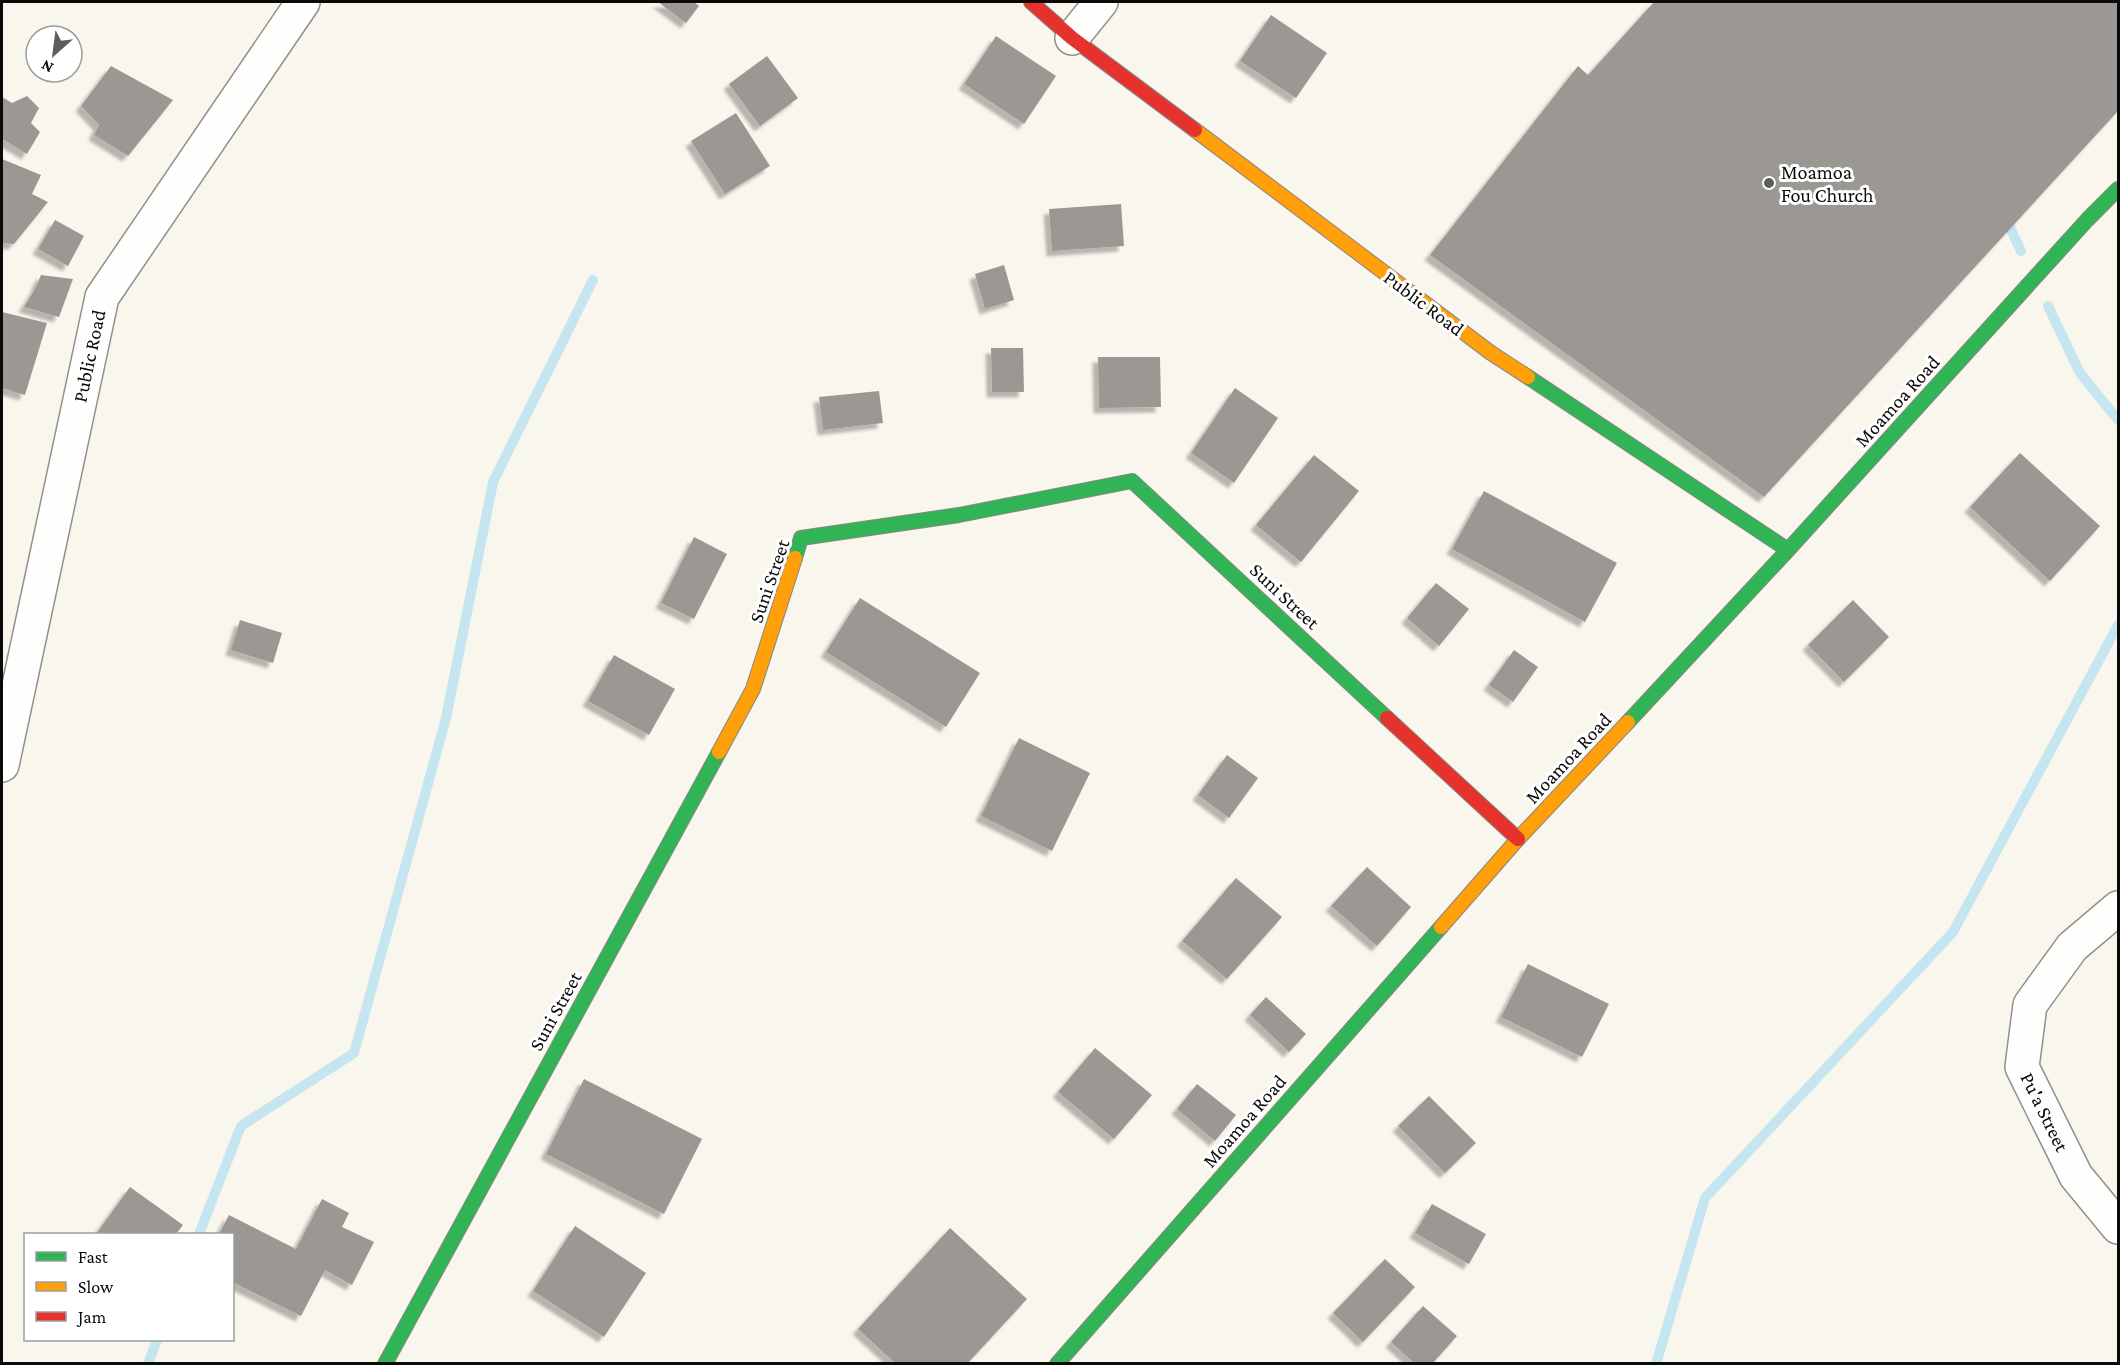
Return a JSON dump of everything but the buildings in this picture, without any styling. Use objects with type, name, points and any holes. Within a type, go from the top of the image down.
[{"type":"street","name":"Public Road","points":[[2,765],[102,297],[303,2]]},
{"type":"street","name":"Public Road","points":[[1031,2],[1072,38],[1491,353],[1788,550]]},
{"type":"street","points":[[1072,38],[1101,2]]},
{"type":"street","name":"Moamoa Road","points":[[1057,1364],[1518,839],[1788,550],[2087,220],[2118,189]]},
{"type":"street","name":"Suni Street","points":[[385,1364],[753,689],[801,538],[959,515],[1132,481],[1518,839]]},
{"type":"street","name":"Pu'a Street","points":[[2118,908],[2072,947],[2030,1005],[2022,1067],[2076,1176],[2118,1227]]},
{"type":"waterway","points":[[2005,217],[2021,251]]},
{"type":"waterway","points":[[199,1233],[241,1126],[354,1053],[446,718],[493,482],[593,280]]},
{"type":"waterway","points":[[2048,306],[2080,373],[2118,420]]},
{"type":"waterway","points":[[1656,1364],[1705,1198],[1953,932],[2118,625]]},
{"type":"waterway","points":[[148,1364],[157,1341]]},
{"type":"traffic: fast","points":[[1628,722],[1788,550],[2087,220],[2118,189]]},
{"type":"traffic: fast","points":[[1528,377],[1788,550]]},
{"type":"traffic: fast","points":[[795,558],[801,538],[959,515],[1132,481],[1387,718]]},
{"type":"traffic: fast","points":[[385,1364],[719,752]]},
{"type":"traffic: fast","points":[[1057,1364],[1441,927]]},
{"type":"traffic: slow","points":[[1195,130],[1491,353],[1528,377]]},
{"type":"traffic: slow","points":[[719,752],[753,689],[795,558]]},
{"type":"traffic: slow","points":[[1441,927],[1518,839],[1628,722]]},
{"type":"traffic: jam","points":[[1031,2],[1072,38],[1195,130]]},
{"type":"traffic: jam","points":[[1387,718],[1518,839]]},
{"type":"place","name":"Moamoa Fou Church","points":[[1769,183]]}]
